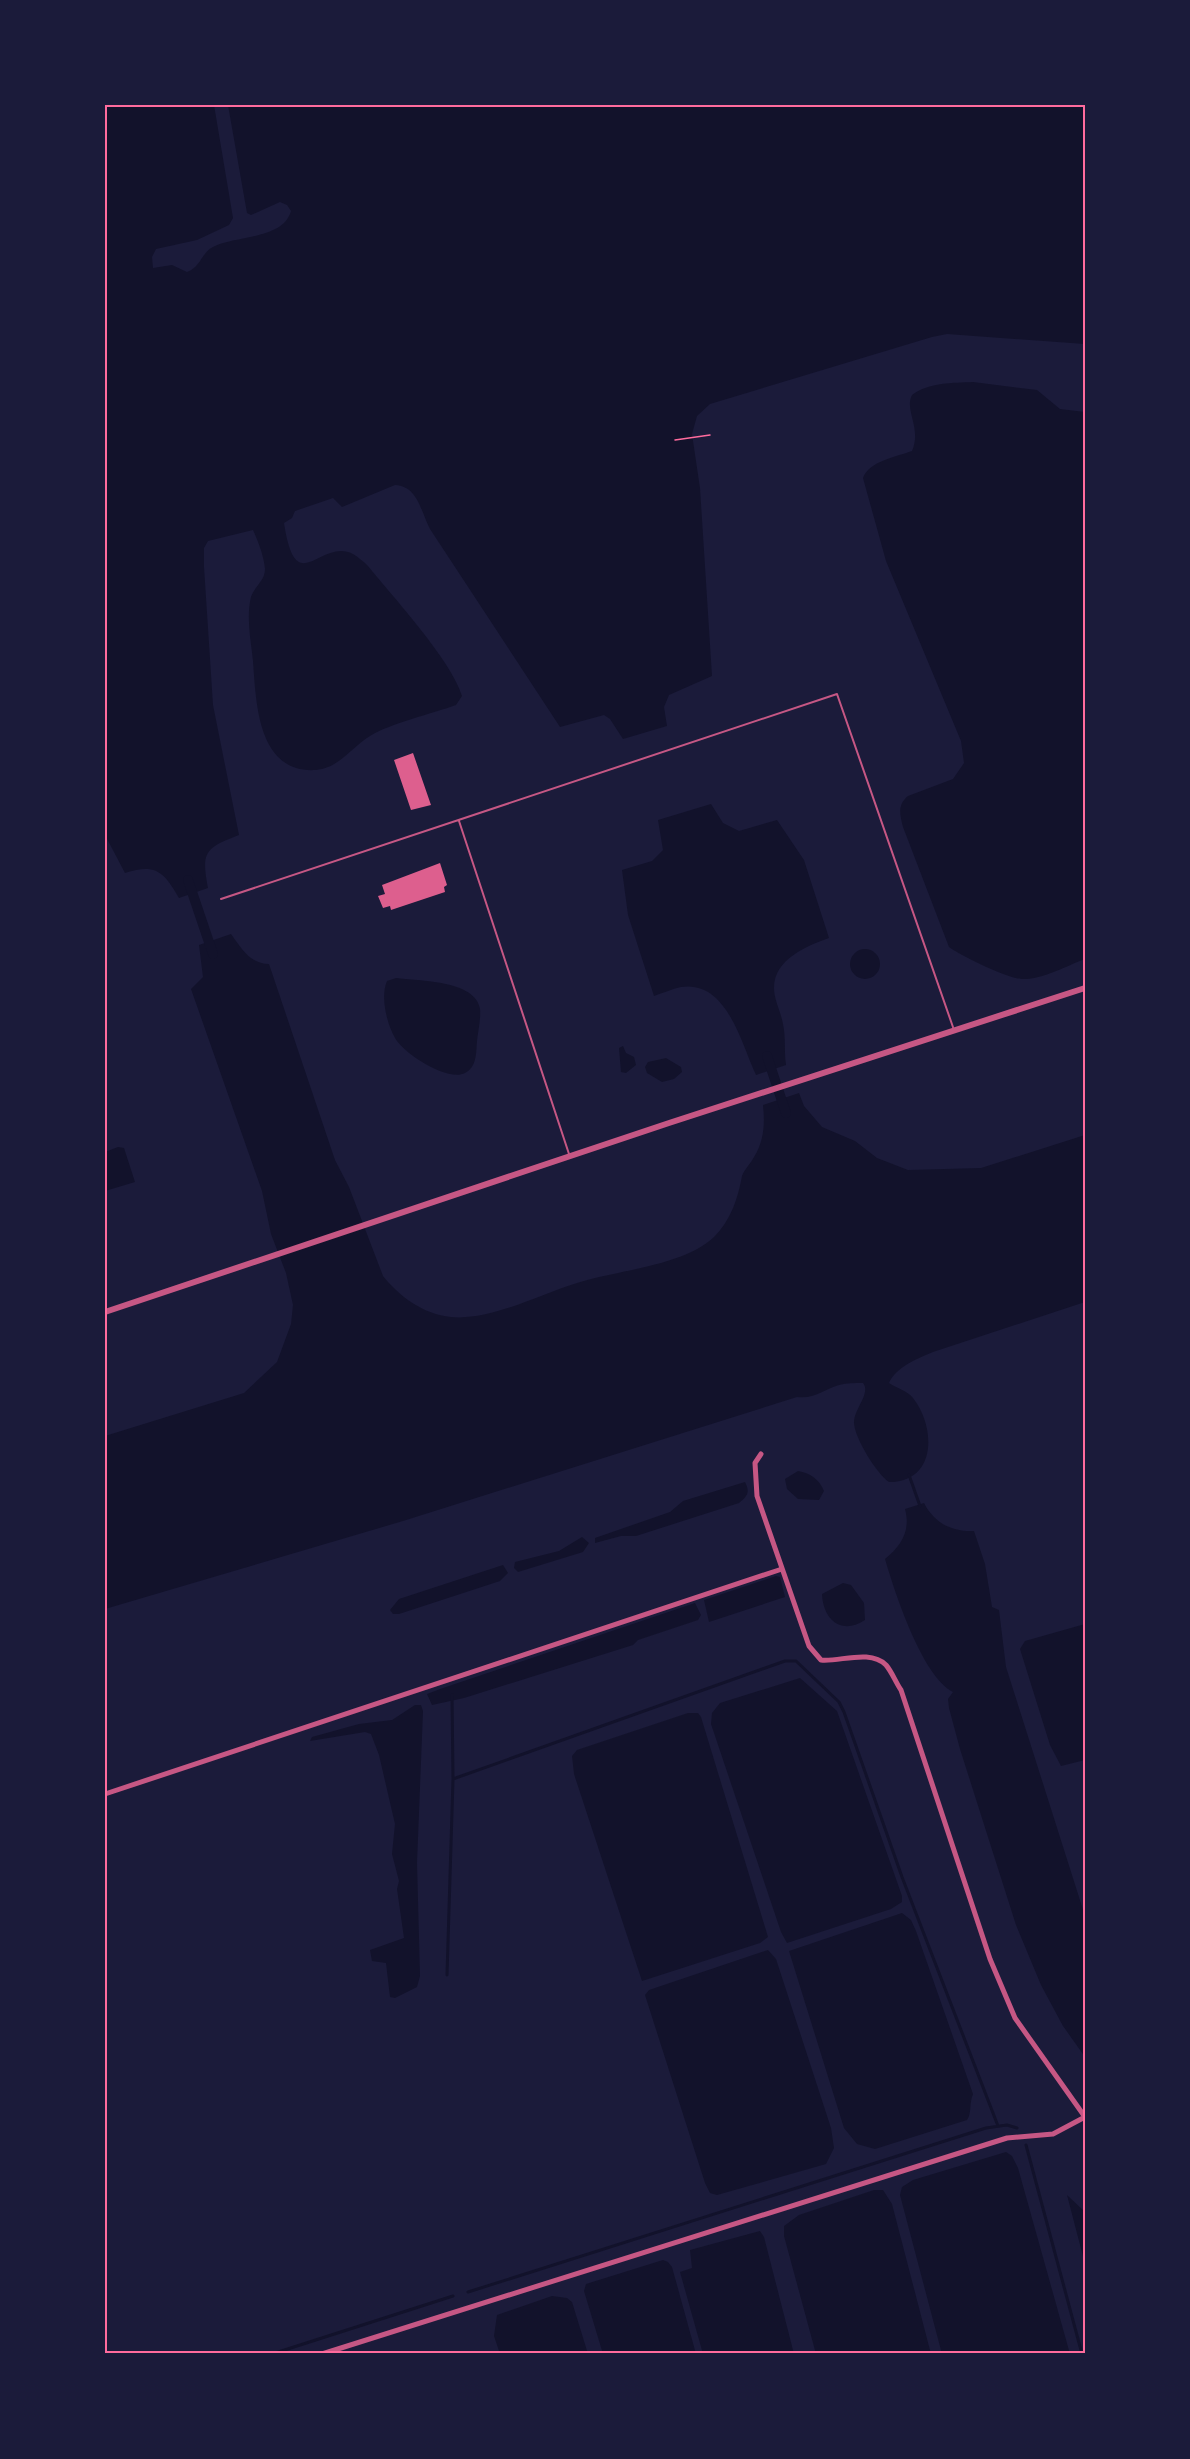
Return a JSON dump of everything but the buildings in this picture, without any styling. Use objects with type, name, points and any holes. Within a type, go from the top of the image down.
[{"type":"street","points":[[105,1312],[669,1123],[1085,988]]},
{"type":"street","points":[[322,2354],[1007,2138],[1053,2134],[1085,2117],[1015,2018],[990,1959],[901,1690],[885,1664],[867,1656],[836,1662],[821,1660],[808,1646],[757,1497],[755,1463],[761,1454]]},
{"type":"street","points":[[105,1794],[782,1569]]},
{"type":"lane","points":[[220,899],[837,694],[954,1030]]},
{"type":"lane","points":[[459,821],[570,1157]]},
{"type":"path","points":[[675,440],[710,435]]},
{"type":"shaded area","points":[[105,105],[214,105],[233,218],[229,225],[197,240],[156,249],[152,257],[153,268],[172,265],[187,272],[192,270],[213,247],[269,232],[279,227],[291,211],[287,205],[280,202],[251,215],[247,213],[228,105],[1085,105],[1085,344],[947,334],[710,404],[697,416],[692,434],[700,488],[712,676],[669,695],[664,707],[667,726],[623,739],[610,719],[604,715],[560,727],[430,529],[414,495],[403,486],[395,485],[342,507],[333,498],[295,511],[292,518],[284,523],[289,546],[295,559],[302,563],[341,551],[353,554],[363,561],[447,665],[462,696],[456,705],[400,723],[370,736],[332,765],[316,770],[296,768],[282,760],[271,748],[259,714],[249,621],[251,597],[265,573],[259,544],[253,530],[208,541],[204,548],[204,567],[213,705],[239,835],[212,848],[208,853],[205,866],[208,888],[179,898],[169,882],[158,872],[144,869],[125,873],[105,835]]},
{"type":"shaded area","points":[[973,382],[1037,390],[1060,409],[1085,412],[1085,959],[1030,979],[1016,978],[996,971],[949,947],[903,827],[900,810],[905,799],[953,779],[964,763],[961,741],[886,561],[863,478],[871,467],[912,451],[915,435],[910,407],[912,395],[933,385]]},
{"type":"shaded area","points":[[711,804],[723,823],[739,831],[777,820],[804,860],[829,938],[793,955],[775,978],[774,992],[784,1029],[786,1065],[756,1075],[730,1016],[710,993],[697,987],[681,987],[654,996],[628,915],[622,870],[652,861],[663,850],[658,820]]},
{"type":"shaded area","points":[[231,934],[251,958],[269,964],[335,1160],[349,1187],[383,1276],[413,1303],[431,1312],[451,1317],[466,1317],[499,1311],[593,1278],[668,1261],[701,1247],[720,1230],[733,1208],[744,1171],[753,1159],[762,1139],[763,1105],[799,1093],[804,1106],[822,1127],[855,1141],[877,1158],[908,1170],[981,1168],[1085,1135],[1085,1302],[933,1352],[897,1372],[889,1383],[913,1398],[926,1423],[928,1437],[928,1451],[924,1463],[916,1473],[905,1480],[889,1482],[878,1471],[867,1454],[857,1436],[854,1421],[864,1396],[865,1387],[863,1383],[845,1384],[403,1521],[105,1609],[105,1436],[244,1393],[277,1362],[291,1324],[293,1305],[286,1273],[271,1234],[262,1191],[191,989],[203,977],[199,945]]},
{"type":"shaded area","points":[[865,949],[876,953],[880,964],[876,975],[865,979],[854,975],[850,964],[854,953]]},
{"type":"shaded area","points":[[396,978],[431,981],[457,987],[476,999],[480,1009],[480,1021],[475,1059],[469,1070],[457,1075],[438,1070],[407,1051],[395,1038],[385,1010],[384,995],[387,981]]},
{"type":"shaded area","points":[[623,1046],[626,1053],[634,1057],[636,1065],[626,1073],[621,1072],[619,1048]]},
{"type":"shaded area","points":[[666,1058],[681,1067],[682,1072],[674,1079],[662,1082],[647,1073],[645,1067],[648,1062]]},
{"type":"shaded area","points":[[118,1147],[124,1148],[135,1182],[105,1191],[105,1152]]},
{"type":"shaded area","points":[[798,1471],[810,1475],[820,1483],[824,1491],[819,1500],[798,1499],[787,1489],[785,1479]]},
{"type":"shaded area","points":[[745,1482],[747,1494],[739,1503],[636,1536],[621,1536],[595,1543],[595,1538],[670,1512],[683,1501]]},
{"type":"shaded area","points":[[924,1503],[933,1516],[944,1525],[958,1530],[974,1531],[985,1564],[992,1607],[999,1610],[1006,1667],[1085,1916],[1085,2057],[1063,2026],[1041,1985],[1016,1925],[960,1749],[949,1708],[948,1699],[953,1692],[942,1683],[920,1652],[895,1592],[885,1559],[896,1549],[906,1531],[905,1509]]},
{"type":"shaded area","points":[[582,1537],[589,1543],[583,1552],[518,1572],[514,1568],[515,1562],[559,1551]]},
{"type":"shaded area","points":[[503,1565],[508,1573],[500,1581],[399,1614],[393,1614],[390,1610],[399,1599]]},
{"type":"shaded area","points":[[776,1576],[780,1577],[785,1597],[709,1622],[704,1600]]},
{"type":"shaded area","points":[[843,1583],[851,1585],[864,1603],[865,1620],[856,1625],[841,1625],[835,1622],[823,1603],[822,1594]]},
{"type":"shaded area","points":[[695,1603],[701,1615],[698,1620],[638,1640],[633,1645],[464,1698],[432,1705],[427,1694],[443,1688]]},
{"type":"shaded area","points":[[1085,1624],[1085,1760],[1061,1766],[1050,1745],[1020,1649],[1025,1641]]},
{"type":"shaded area","points":[[800,1678],[837,1711],[902,1896],[902,1902],[891,1909],[787,1943],[781,1932],[711,1724],[712,1713],[720,1703]]},
{"type":"shaded area","points":[[415,1705],[421,1705],[423,1711],[417,1863],[420,1976],[417,1987],[395,1998],[390,1997],[386,1963],[372,1961],[370,1950],[404,1938],[397,1889],[399,1881],[392,1854],[395,1824],[379,1755],[371,1734],[365,1732],[310,1741],[312,1737],[359,1724],[392,1720]]},
{"type":"shaded area","points":[[688,1713],[698,1713],[701,1717],[768,1937],[760,1943],[642,1981],[574,1774],[572,1756],[577,1750]]},
{"type":"shaded area","points":[[902,1913],[911,1920],[916,1931],[973,2094],[967,2120],[875,2149],[857,2144],[844,2128],[789,1951]]},
{"type":"shaded area","points":[[768,1950],[776,1959],[831,2128],[834,2148],[826,2164],[717,2195],[710,2193],[705,2183],[645,1995],[649,1990]]},
{"type":"shaded area","points":[[1006,2152],[1012,2156],[1018,2168],[1070,2354],[942,2354],[900,2195],[902,2187],[913,2180]]},
{"type":"shaded area","points":[[874,2190],[883,2190],[892,2204],[931,2354],[816,2354],[784,2236],[784,2226],[799,2215]]},
{"type":"shaded area","points":[[1067,2195],[1085,2212],[1085,2264]]},
{"type":"shaded area","points":[[760,2231],[764,2237],[794,2354],[703,2354],[680,2272],[692,2268],[690,2250]]},
{"type":"shaded area","points":[[663,2260],[672,2267],[696,2354],[603,2354],[584,2291],[586,2284]]},
{"type":"shaded area","points":[[552,2296],[567,2298],[572,2302],[588,2354],[500,2354],[494,2336],[497,2315]]},
{"type":"waterway","points":[[188,880],[213,954]]},
{"type":"waterway","points":[[767,1056],[786,1113]]},
{"type":"waterway","points":[[909,1475],[920,1506]]},
{"type":"waterway","points":[[453,1779],[785,1661],[796,1661],[839,1702],[844,1712],[902,1877],[998,2126]]},
{"type":"waterway","points":[[447,1975],[453,1779],[452,1695]]},
{"type":"waterway","points":[[468,2292],[986,2128],[1007,2125],[1017,2128]]},
{"type":"waterway","points":[[1026,2145],[1082,2354]]},
{"type":"waterway","points":[[272,2354],[453,2296]]}]
